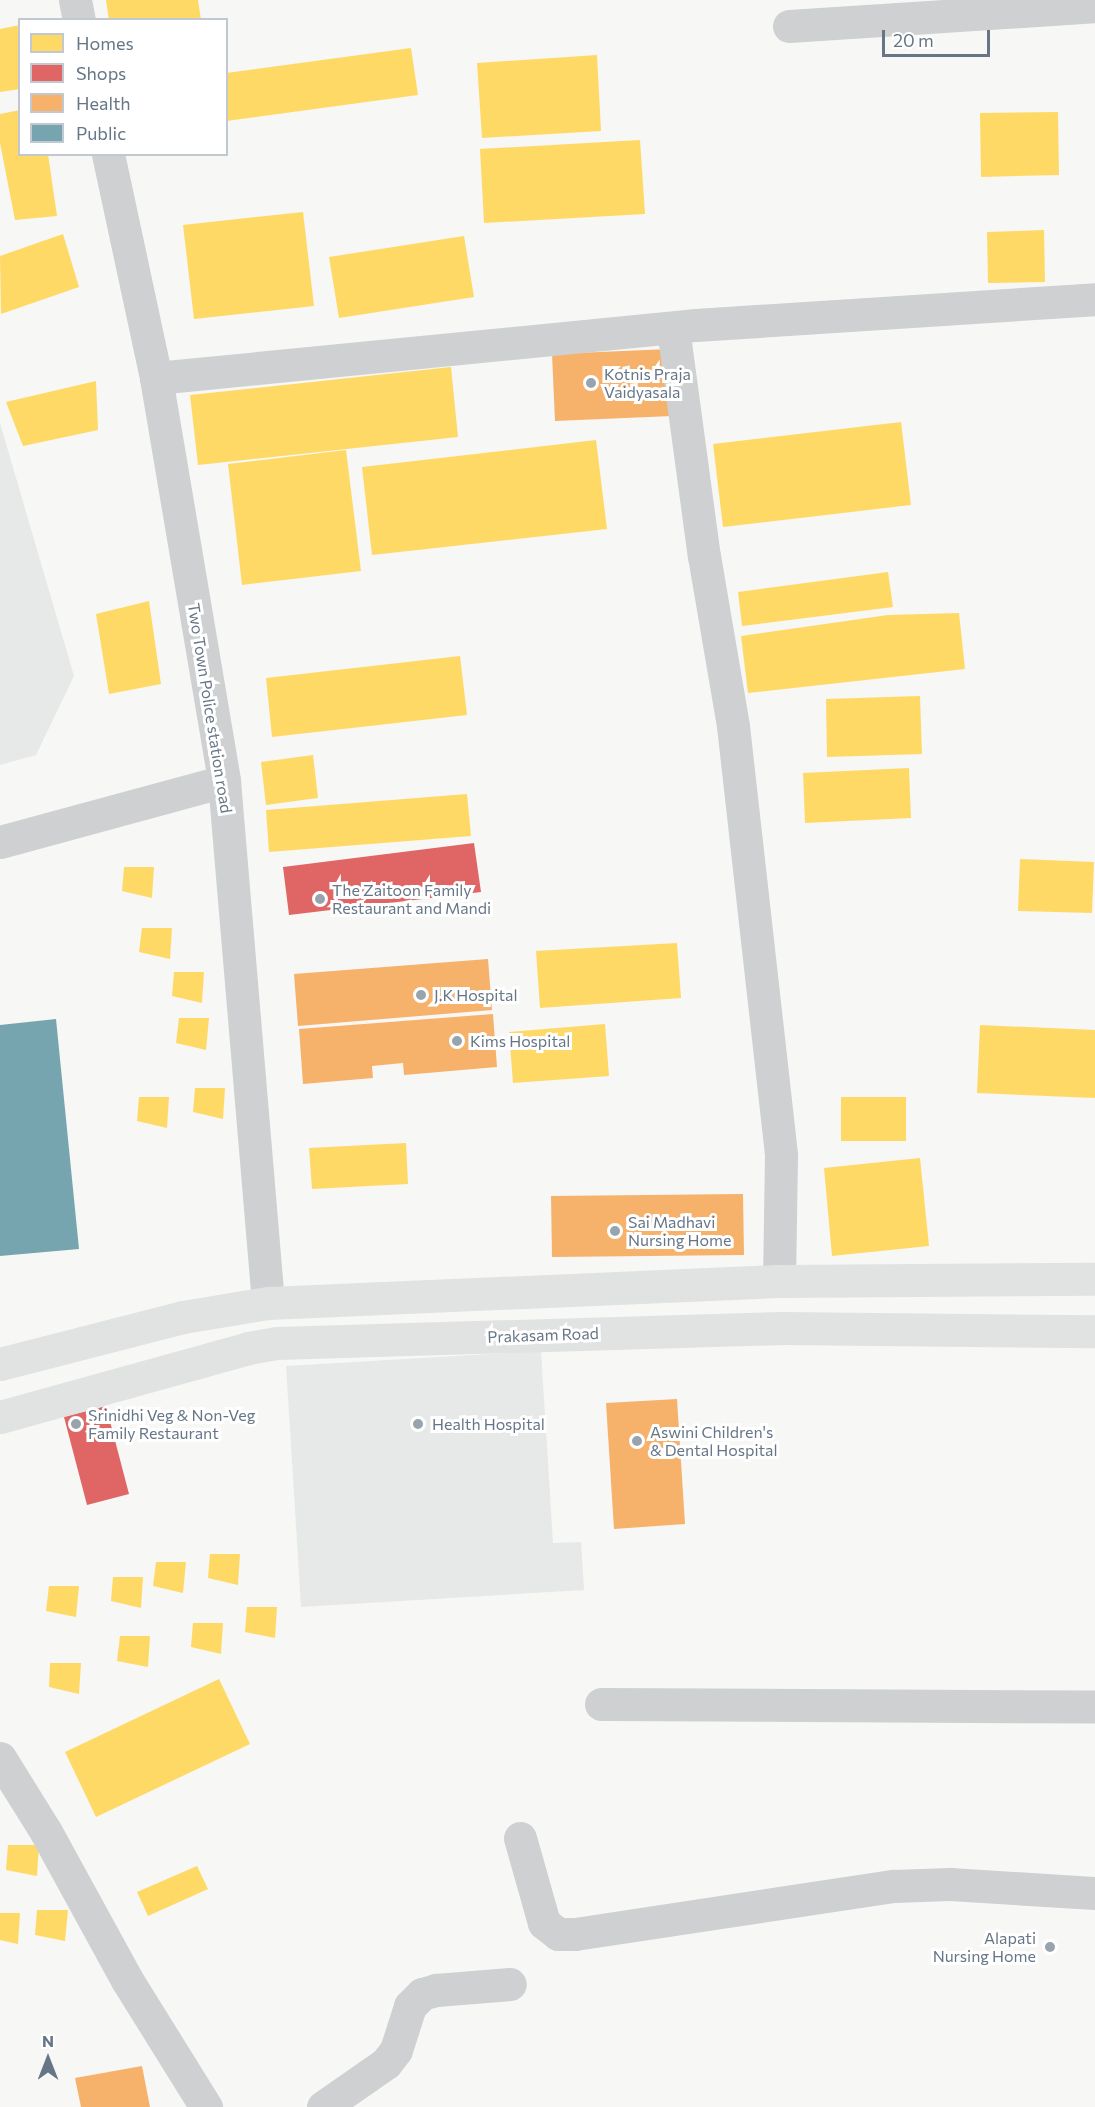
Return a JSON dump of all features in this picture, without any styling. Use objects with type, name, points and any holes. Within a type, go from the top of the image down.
[{"type":"main road","points":[[0,1364],[183,1317],[268,1303],[779,1281],[1095,1279]]},
{"type":"main road","name":"Prakasam Road","points":[[0,1417],[248,1348],[277,1343],[783,1328],[1095,1331]]},
{"type":"street","points":[[75,0],[79,18]]},
{"type":"street","points":[[789,26],[1095,6]]},
{"type":"street","name":"Two Town Police station road","points":[[108,156],[156,378],[224,781],[268,1303]]},
{"type":"street","points":[[156,378],[673,328],[1095,299]]},
{"type":"street","points":[[673,328],[704,556],[733,726],[776,1107],[781,1155],[779,1281]]},
{"type":"street","points":[[0,842],[224,781]]},
{"type":"street","points":[[601,1704],[1095,1707]]},
{"type":"street","points":[[4,1771],[46,1832],[127,1980],[206,2107]]},
{"type":"street","points":[[520,1838],[544,1923],[558,1934],[587,1932],[892,1886],[950,1884],[1095,1893]]},
{"type":"street","points":[[323,2107],[386,2063],[396,2050],[410,2006],[422,1994],[436,1990],[510,1984]]},
{"type":"shaded area","points":[[0,423],[74,676],[36,755],[0,765]]},
{"type":"shaded area","name":"Health Hospital","points":[[541,1351],[553,1543],[581,1542],[584,1590],[301,1607],[286,1366]]},
{"type":"building: Homes","points":[[106,0],[198,0],[201,18],[109,18]]},
{"type":"building: Homes","points":[[18,25],[18,89],[0,92],[0,29]]},
{"type":"building: Homes","points":[[411,48],[418,95],[228,121],[228,73]]},
{"type":"building: Homes","points":[[597,55],[601,131],[482,138],[477,63]]},
{"type":"building: Homes","points":[[18,110],[18,156],[48,156],[57,216],[15,220],[0,143],[0,114]]},
{"type":"building: Homes","points":[[1058,112],[1059,175],[981,177],[980,113]]},
{"type":"building: Homes","points":[[640,140],[645,214],[484,223],[480,149]]},
{"type":"building: Homes","points":[[303,212],[314,306],[194,319],[183,225]]},
{"type":"building: Homes","points":[[1044,230],[1045,282],[988,283],[987,232]]},
{"type":"building: Homes","points":[[63,234],[79,287],[1,314],[0,256]]},
{"type":"building: Homes","points":[[464,236],[474,297],[339,318],[329,257]]},
{"type":"building: Homes","points":[[451,367],[458,437],[198,465],[190,395]]},
{"type":"building: Homes","points":[[96,381],[98,430],[23,446],[6,402]]},
{"type":"building: Homes","points":[[901,422],[911,505],[723,527],[713,444]]},
{"type":"building: Homes","points":[[596,440],[607,529],[372,555],[362,467]]},
{"type":"building: Homes","points":[[346,450],[361,571],[242,585],[228,464]]},
{"type":"building: Homes","points":[[888,572],[893,607],[742,626],[738,592]]},
{"type":"building: Homes","points":[[149,601],[161,684],[109,694],[96,614]]},
{"type":"building: Homes","points":[[959,613],[965,669],[748,693],[741,636],[888,615]]},
{"type":"building: Homes","points":[[460,656],[467,715],[272,737],[266,678]]},
{"type":"building: Homes","points":[[920,696],[922,754],[827,757],[826,699]]},
{"type":"building: Homes","points":[[313,755],[318,798],[266,805],[261,762]]},
{"type":"building: Homes","points":[[909,768],[911,818],[805,823],[803,773]]},
{"type":"building: Homes","points":[[467,794],[471,836],[269,852],[266,810]]},
{"type":"building: Homes","points":[[1020,859],[1094,862],[1092,913],[1018,911]]},
{"type":"building: Homes","points":[[124,867],[154,867],[152,898],[122,891]]},
{"type":"building: Homes","points":[[142,928],[172,928],[170,959],[139,952]]},
{"type":"building: Homes","points":[[677,943],[681,998],[540,1008],[536,951]]},
{"type":"building: Homes","points":[[174,972],[204,972],[202,1003],[172,996]]},
{"type":"building: Homes","points":[[179,1018],[209,1018],[206,1050],[176,1043]]},
{"type":"building: Homes","points":[[605,1024],[609,1076],[513,1083],[509,1032]]},
{"type":"building: Homes","points":[[980,1025],[1095,1030],[1095,1098],[977,1093]]},
{"type":"building: Homes","points":[[195,1088],[225,1088],[223,1119],[193,1112]]},
{"type":"building: Homes","points":[[139,1097],[169,1097],[167,1128],[137,1121]]},
{"type":"building: Homes","points":[[841,1097],[906,1097],[906,1141],[841,1141]]},
{"type":"building: Homes","points":[[406,1143],[408,1184],[312,1189],[309,1148]]},
{"type":"building: Homes","points":[[920,1158],[929,1246],[832,1256],[824,1168]]},
{"type":"building: Homes","points":[[210,1554],[240,1554],[238,1585],[208,1578]]},
{"type":"building: Homes","points":[[156,1562],[186,1562],[183,1593],[153,1586]]},
{"type":"building: Homes","points":[[113,1577],[143,1577],[141,1608],[111,1601]]},
{"type":"building: Homes","points":[[49,1586],[79,1586],[76,1617],[46,1611]]},
{"type":"building: Homes","points":[[247,1607],[277,1607],[275,1638],[245,1632]]},
{"type":"building: Homes","points":[[193,1623],[223,1623],[221,1654],[191,1647]]},
{"type":"building: Homes","points":[[120,1636],[150,1636],[148,1667],[117,1661]]},
{"type":"building: Homes","points":[[50,1663],[81,1663],[79,1694],[49,1687]]},
{"type":"building: Homes","points":[[219,1679],[250,1744],[96,1817],[65,1752]]},
{"type":"building: Homes","points":[[8,1845],[39,1845],[37,1876],[6,1870]]},
{"type":"building: Homes","points":[[197,1866],[208,1889],[148,1916],[137,1892]]},
{"type":"building: Homes","points":[[37,1910],[68,1910],[65,1941],[35,1935]]},
{"type":"building: Homes","points":[[0,1913],[20,1913],[18,1944],[0,1940]]},
{"type":"building: Shops","points":[[474,843],[481,892],[289,915],[283,867]]},
{"type":"building: Shops","points":[[106,1406],[129,1494],[87,1505],[64,1417]]},
{"type":"building: Health","points":[[670,349],[672,416],[555,421],[552,354]]},
{"type":"building: Health","points":[[488,959],[492,1010],[298,1026],[294,974]]},
{"type":"building: Health","points":[[493,1014],[497,1067],[404,1075],[403,1063],[372,1066],[373,1078],[303,1084],[299,1029]]},
{"type":"building: Health","points":[[743,1194],[744,1255],[552,1257],[551,1196]]},
{"type":"building: Health","points":[[677,1399],[685,1524],[614,1529],[606,1403]]},
{"type":"building: Health","points":[[142,2066],[150,2107],[81,2107],[75,2078]]},
{"type":"building: Public","points":[[56,1019],[79,1249],[0,1256],[0,1025]]},
{"type":"place","name":"Kotnis Praja Vaidyasala","points":[[591,383]]},
{"type":"place","name":"The Zaitoon Family Restaurant and Mandi","points":[[320,899]]},
{"type":"place","name":"J.K Hospital","points":[[421,995]]},
{"type":"place","name":"Kims Hospital","points":[[457,1041]]},
{"type":"place","name":"Sai Madhavi Nursing Home","points":[[615,1231]]},
{"type":"place","name":"Srinidhi Veg & Non-Veg Family Restaurant","points":[[76,1424]]},
{"type":"place","name":"Health Hospital","points":[[418,1424]]},
{"type":"place","name":"Aswini Children's & Dental Hospital","points":[[637,1441]]},
{"type":"place","name":"Alapati Nursing Home","points":[[1050,1947]]}]
